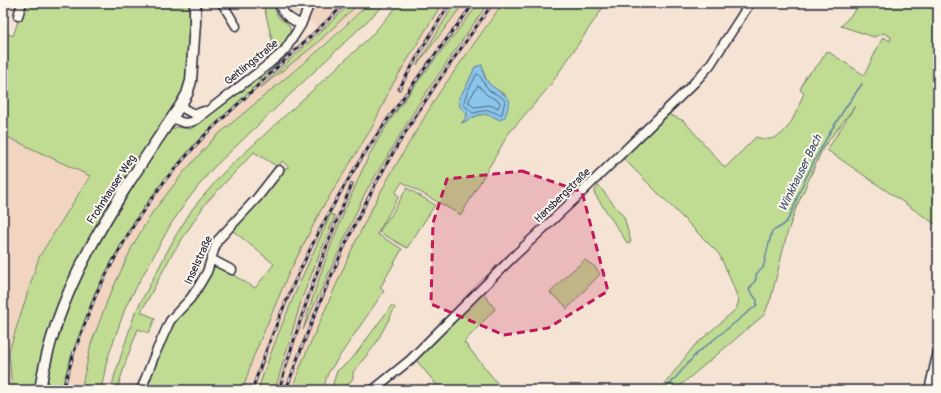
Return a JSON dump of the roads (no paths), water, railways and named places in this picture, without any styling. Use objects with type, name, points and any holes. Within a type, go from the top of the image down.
[{"type":"main road","name":"Frohnhauser Weg","points":[[40,390],[44,369],[55,330],[68,292],[80,264],[108,215],[187,94],[191,81],[195,3]]},
{"type":"street","points":[[18,16],[22,3]]},
{"type":"street","points":[[222,3],[236,26]]},
{"type":"street","points":[[279,3],[281,10],[285,15],[301,25]]},
{"type":"street","name":"Geitlingstraße","points":[[172,117],[180,122],[190,123],[270,63],[285,50],[301,25],[310,3]]},
{"type":"street","name":"Hansbergstraße","points":[[373,390],[410,360],[512,258],[694,83],[710,65],[750,3]]},
{"type":"street","name":"Geitlingstraße","points":[[180,106],[193,114],[199,114],[208,109]]},
{"type":"street","name":"Inselstraße","points":[[140,390],[170,321],[194,294],[207,272],[210,258],[217,241],[257,198],[279,170]]},
{"type":"street","points":[[210,258],[232,270]]},
{"type":"street","points":[[929,390],[938,352]]},
{"type":"water","points":[[482,65],[485,78],[488,82],[510,101],[505,117],[500,120],[484,114],[461,123],[467,117],[467,113],[460,107],[459,98],[475,67]]},
{"type":"waterway","name":"Winkhauser Bach","points":[[665,390],[697,353],[757,305],[757,300],[749,290],[756,279],[756,274],[763,268],[772,231],[786,223],[803,184],[823,145],[837,120],[862,84]]},
{"type":"railway","points":[[63,390],[74,352],[97,292],[136,221],[166,179],[205,135],[346,3]]},
{"type":"railway","points":[[399,89],[450,3]]},
{"type":"railway","points":[[252,390],[284,305],[338,196],[382,127],[474,3]]},
{"type":"railway","points":[[286,390],[327,286],[375,185],[416,115],[493,3]]},
{"type":"railway","points":[[279,390],[312,286],[352,184]]}]
